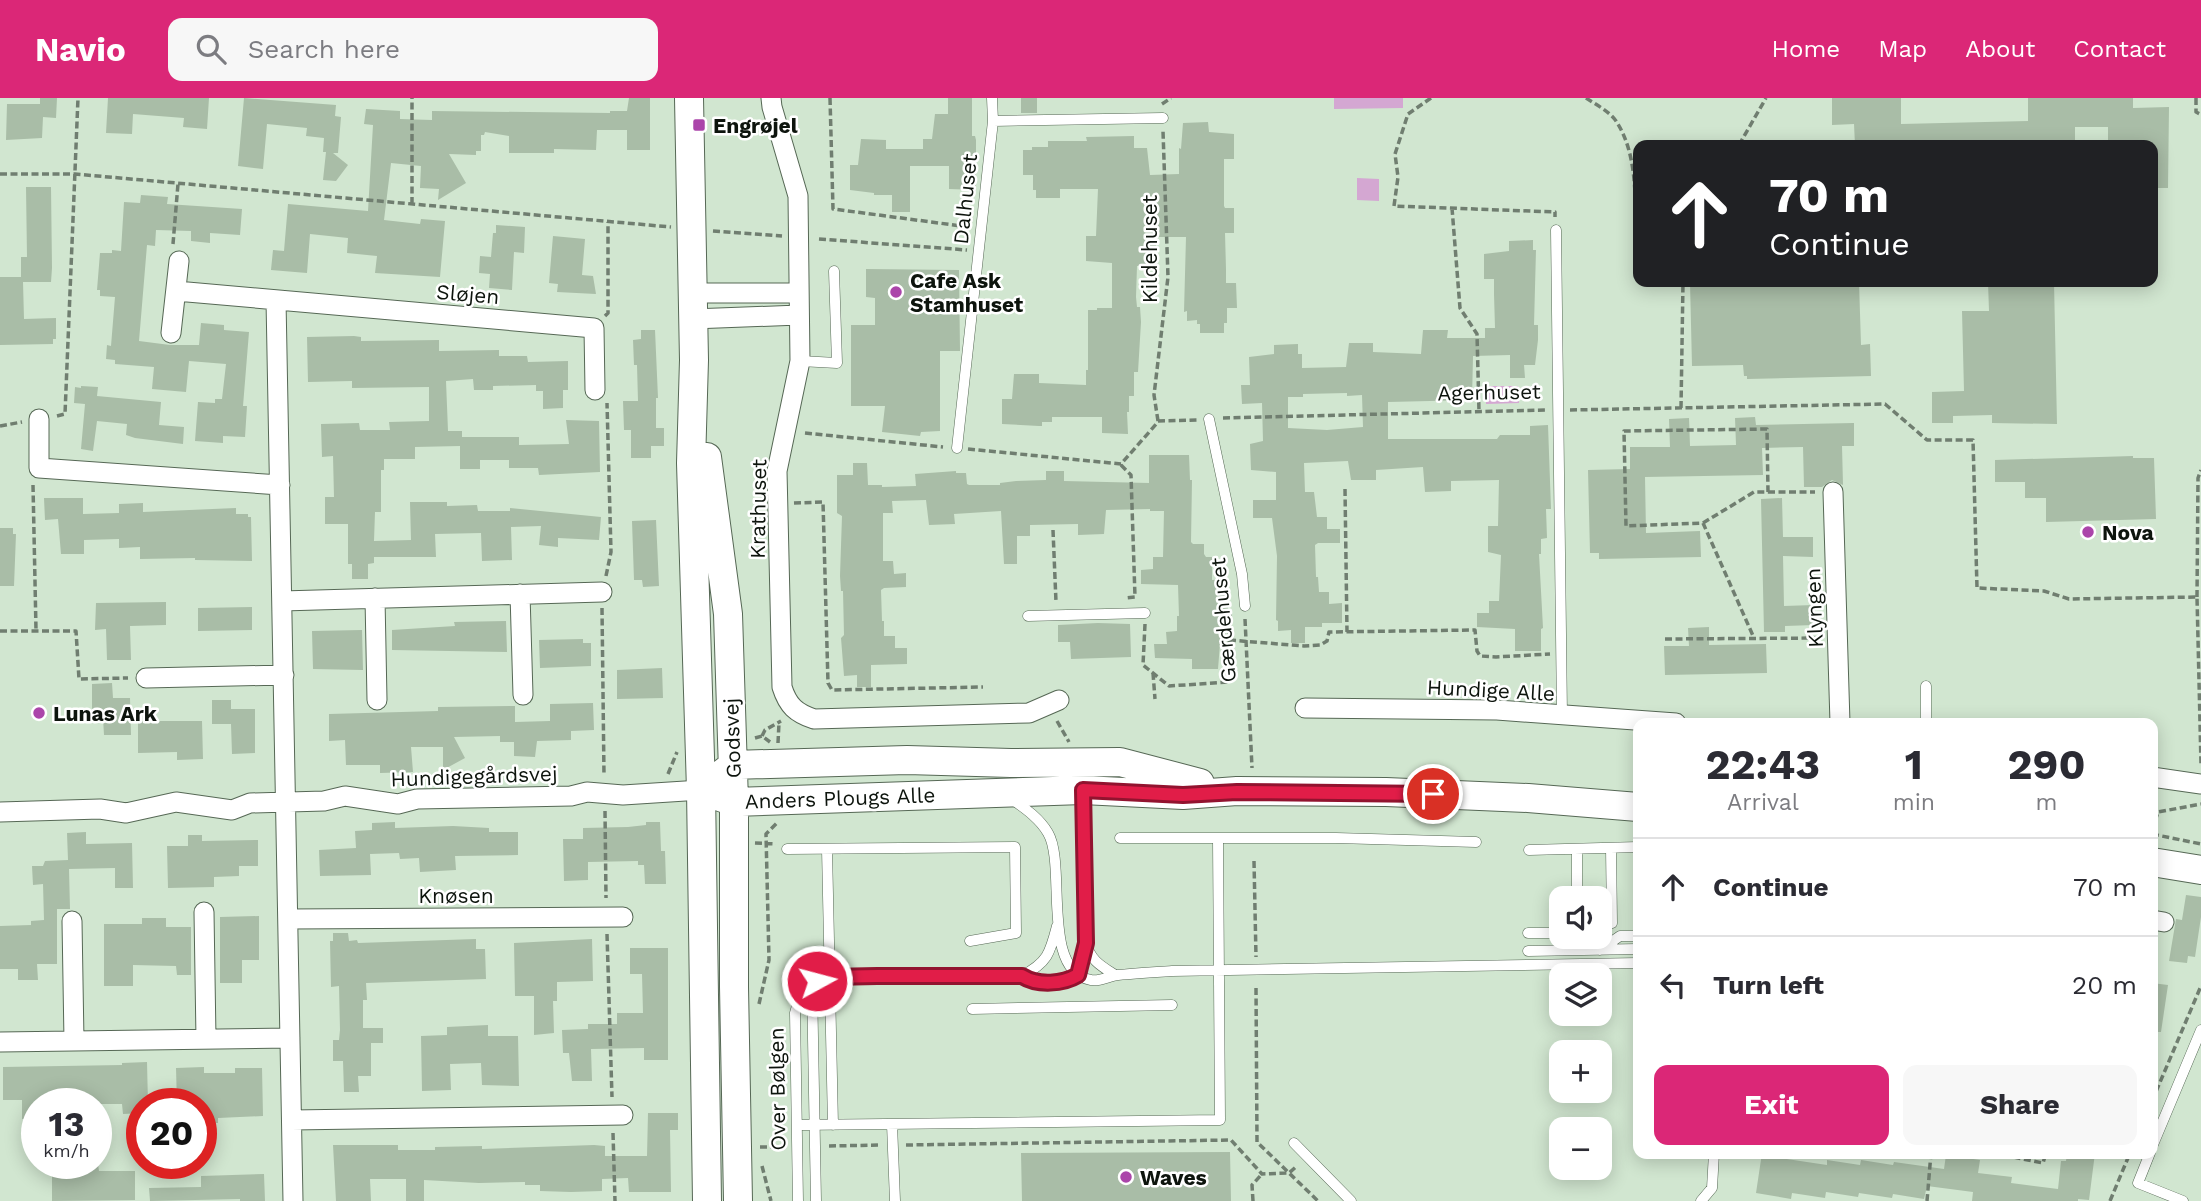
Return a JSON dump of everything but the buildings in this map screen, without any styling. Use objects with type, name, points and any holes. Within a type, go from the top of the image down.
[{"type":"street","name":"Godsvej","points":[[689,98],[694,360],[691,463],[701,790],[707,1201]]},
{"type":"street","points":[[771,98],[798,196],[800,361],[785,431]]},
{"type":"street","points":[[171,333],[179,261]]},
{"type":"street","name":"Sløjen","points":[[176,291],[594,328]]},
{"type":"street","points":[[692,306],[799,293]]},
{"type":"street","points":[[276,300],[293,1201]]},
{"type":"street","points":[[692,306],[799,315]]},
{"type":"street","points":[[594,328],[595,390]]},
{"type":"street","name":"Godsvej","points":[[694,360],[728,614],[734,802],[738,1201]]},
{"type":"street","points":[[39,419],[39,468],[280,485]]},
{"type":"street","name":"Krathuset","points":[[785,431],[777,471],[782,687],[787,702],[794,709]]},
{"type":"street","name":"Klyngen","points":[[1833,492],[1840,718]]},
{"type":"street","points":[[282,601],[602,593]]},
{"type":"street","points":[[520,594],[523,695]]},
{"type":"street","points":[[375,598],[377,699]]},
{"type":"street","points":[[146,678],[284,675]]},
{"type":"street","points":[[794,709],[798,714],[814,719],[1029,713],[1054,702]]},
{"type":"street","name":"Hundige Alle","points":[[1305,708],[1497,710],[1633,720]]},
{"type":"street","name":"Anders Plougs Alle","points":[[701,790],[733,765],[907,760],[1011,763],[1078,773],[1183,795],[1245,784],[1528,798],[1633,807]]},
{"type":"street","name":"Anders Plougs Alle","points":[[701,790],[734,802],[1004,793],[1078,773]]},
{"type":"street","points":[[2158,778],[2201,784]]},
{"type":"street","name":"Hundigegårdsvej","points":[[0,812],[100,809],[127,813],[176,802],[232,810],[250,803],[324,801],[345,796],[398,804],[418,799],[571,796],[587,792],[623,795],[701,790]]},
{"type":"street","points":[[2158,863],[2201,870]]},
{"type":"street","points":[[204,912],[206,1039]]},
{"type":"street","name":"Knøsen","points":[[289,919],[623,917]]},
{"type":"street","points":[[72,921],[74,1041]]},
{"type":"street","points":[[0,1042],[290,1038]]},
{"type":"street","points":[[292,1120],[623,1115]]},
{"type":"lane","name":"Dalhuset","points":[[957,448],[993,121],[992,98]]},
{"type":"lane","points":[[993,121],[1163,118]]},
{"type":"lane","points":[[1556,230],[1557,410]]},
{"type":"lane","points":[[800,361],[837,363],[834,271]]},
{"type":"lane","name":"Agerhuset","points":[[1557,410],[1562,716]]},
{"type":"lane","name":"Gærdehuset","points":[[1209,419],[1242,574],[1245,606]]},
{"type":"lane","points":[[1028,616],[1145,613]]},
{"type":"lane","points":[[1926,686],[1926,718]]},
{"type":"lane","points":[[1078,773],[1086,943],[1093,960],[1115,975]]},
{"type":"lane","points":[[1004,793],[1032,814],[1049,834],[1055,856],[1057,926],[1068,962],[1078,975],[1093,981],[1115,975],[1219,970],[1633,964]]},
{"type":"lane","points":[[1120,838],[1336,838],[1476,842]]},
{"type":"lane","points":[[797,1125],[1220,1120],[1218,839]]},
{"type":"lane","points":[[787,849],[1015,847],[1016,933],[970,940]]},
{"type":"lane","points":[[1529,850],[1633,847]]},
{"type":"lane","points":[[1612,923],[1616,848]]},
{"type":"lane","points":[[827,849],[832,1125]]},
{"type":"lane","points":[[1577,849],[1577,886]]},
{"type":"lane","points":[[816,1201],[812,984],[830,977],[1022,976],[1046,960],[1057,926]]},
{"type":"lane","points":[[1528,933],[1549,933]]},
{"type":"lane","points":[[1600,950],[1620,936],[1633,936]]},
{"type":"lane","points":[[1022,976],[1031,982],[1067,981],[1078,975],[1086,943]]},
{"type":"lane","points":[[1528,951],[1633,950]]},
{"type":"lane","name":"Over Bølgen","points":[[798,1201],[795,1013],[798,999],[812,984]]},
{"type":"lane","points":[[972,1009],[1172,1005]]},
{"type":"lane","points":[[2158,1133],[2201,1030]]},
{"type":"lane","points":[[892,1124],[895,1201]]},
{"type":"lane","points":[[1294,1143],[1351,1201]]},
{"type":"lane","points":[[1701,1201],[1712,1188],[1714,1159]]},
{"type":"lane","points":[[2148,1159],[2138,1183],[2183,1201]]},
{"type":"path","points":[[0,426],[65,414],[78,98]]},
{"type":"path","points":[[412,98],[412,205]]},
{"type":"path","points":[[830,98],[833,209],[981,229]]},
{"type":"path","points":[[1162,104],[1171,98]]},
{"type":"path","points":[[1431,98],[1408,114],[1395,154],[1398,177],[1394,206],[1555,212],[1556,230]]},
{"type":"path","points":[[1586,98],[1615,119],[1627,144],[1633,179]]},
{"type":"path","points":[[1742,140],[1766,98]]},
{"type":"path","points":[[2196,98],[2196,112],[2200,114]]},
{"type":"path","points":[[824,116],[831,116]]},
{"type":"path","name":"Kildehuset","points":[[1158,421],[1154,395],[1168,278],[1163,118]]},
{"type":"path","points":[[825,163],[832,163]]},
{"type":"path","points":[[0,174],[75,174],[671,227]]},
{"type":"path","points":[[178,184],[172,256],[179,261]]},
{"type":"path","points":[[1452,208],[1460,308],[1477,334],[1479,411]]},
{"type":"path","points":[[594,328],[608,313],[608,222]]},
{"type":"path","points":[[704,230],[784,236]]},
{"type":"path","points":[[819,239],[979,251]]},
{"type":"path","points":[[1681,408],[1683,287]]},
{"type":"path","points":[[1557,410],[1885,404],[1927,440],[1973,440],[1977,588],[2044,591],[2069,599],[2197,597]]},
{"type":"path","name":"Agerhuset","points":[[1158,421],[1277,415],[1557,410]]},
{"type":"path","points":[[1135,597],[1131,475],[1121,464],[1158,421]]},
{"type":"path","points":[[1768,492],[1767,429],[1623,431],[1626,526],[1703,523],[1754,492],[1768,492],[1833,492]]},
{"type":"path","name":"Krathuset","points":[[785,431],[1121,464]]},
{"type":"path","points":[[36,630],[33,475],[39,468]]},
{"type":"path","points":[[2201,470],[2198,478],[2197,597],[2201,764]]},
{"type":"path","points":[[1345,489],[1347,632]]},
{"type":"path","points":[[778,503],[823,502],[828,683],[832,690],[983,687]]},
{"type":"path","points":[[1703,523],[1754,638]]},
{"type":"path","points":[[1047,602],[1056,602],[1053,530]]},
{"type":"path","points":[[1122,598],[1135,597],[1144,601],[1143,665],[1169,686],[1228,682],[1230,607]]},
{"type":"path","name":"Gærdehuset","points":[[1245,606],[1245,784]]},
{"type":"path","points":[[1229,639],[1304,646],[1320,645],[1326,641],[1329,632],[1475,630],[1480,656],[1561,653]]},
{"type":"path","points":[[0,631],[76,631],[79,679],[146,678]]},
{"type":"path","points":[[1665,639],[1837,638]]},
{"type":"path","points":[[1152,673],[1155,699]]},
{"type":"path","points":[[1054,702],[1078,773]]},
{"type":"path","points":[[762,736],[765,730],[779,723],[794,709]]},
{"type":"path","points":[[778,748],[779,723]]},
{"type":"path","points":[[2158,812],[2201,804]]},
{"type":"path","points":[[2158,833],[2201,844]]},
{"type":"path","points":[[757,1013],[769,960],[766,843]]},
{"type":"path","points":[[1254,861],[1256,957]]},
{"type":"path","points":[[2158,1087],[2201,986]]},
{"type":"path","points":[[1256,989],[1257,1142],[1318,1201]]},
{"type":"path","points":[[815,1146],[1231,1140],[1262,1174]]},
{"type":"path","points":[[771,1201],[762,1168],[761,1147],[797,1147]]},
{"type":"path","points":[[1927,1201],[1930,1159]]},
{"type":"path","points":[[2023,1159],[2043,1163],[2044,1159]]},
{"type":"path","points":[[2110,1201],[2128,1159]]},
{"type":"path","points":[[1253,1201],[1252,1185],[1262,1174],[1289,1173]]},
{"type":"shaded area","points":[[1334,98],[1403,98],[1403,108],[1334,109]]},
{"type":"shaded area","points":[[1357,178],[1379,179],[1379,201],[1357,200]]},
{"type":"shaded area","points":[[1486,386],[1518,386],[1519,403],[1486,404]]},
{"type":"place","name":"Engrøjel","points":[[699,125]]},
{"type":"place","name":"Cafe Ask Stamhuset","points":[[896,292]]},
{"type":"place","name":"Nova","points":[[2088,532]]},
{"type":"place","name":"Lunas Ark","points":[[39,713]]},
{"type":"place","name":"Waves","points":[[1126,1177]]},
{"type":"route","points":[[817,981],[830,977],[1022,976],[1031,982],[1067,981],[1078,975],[1086,943],[1083,790],[1183,795],[1237,792],[1433,794]]}]
